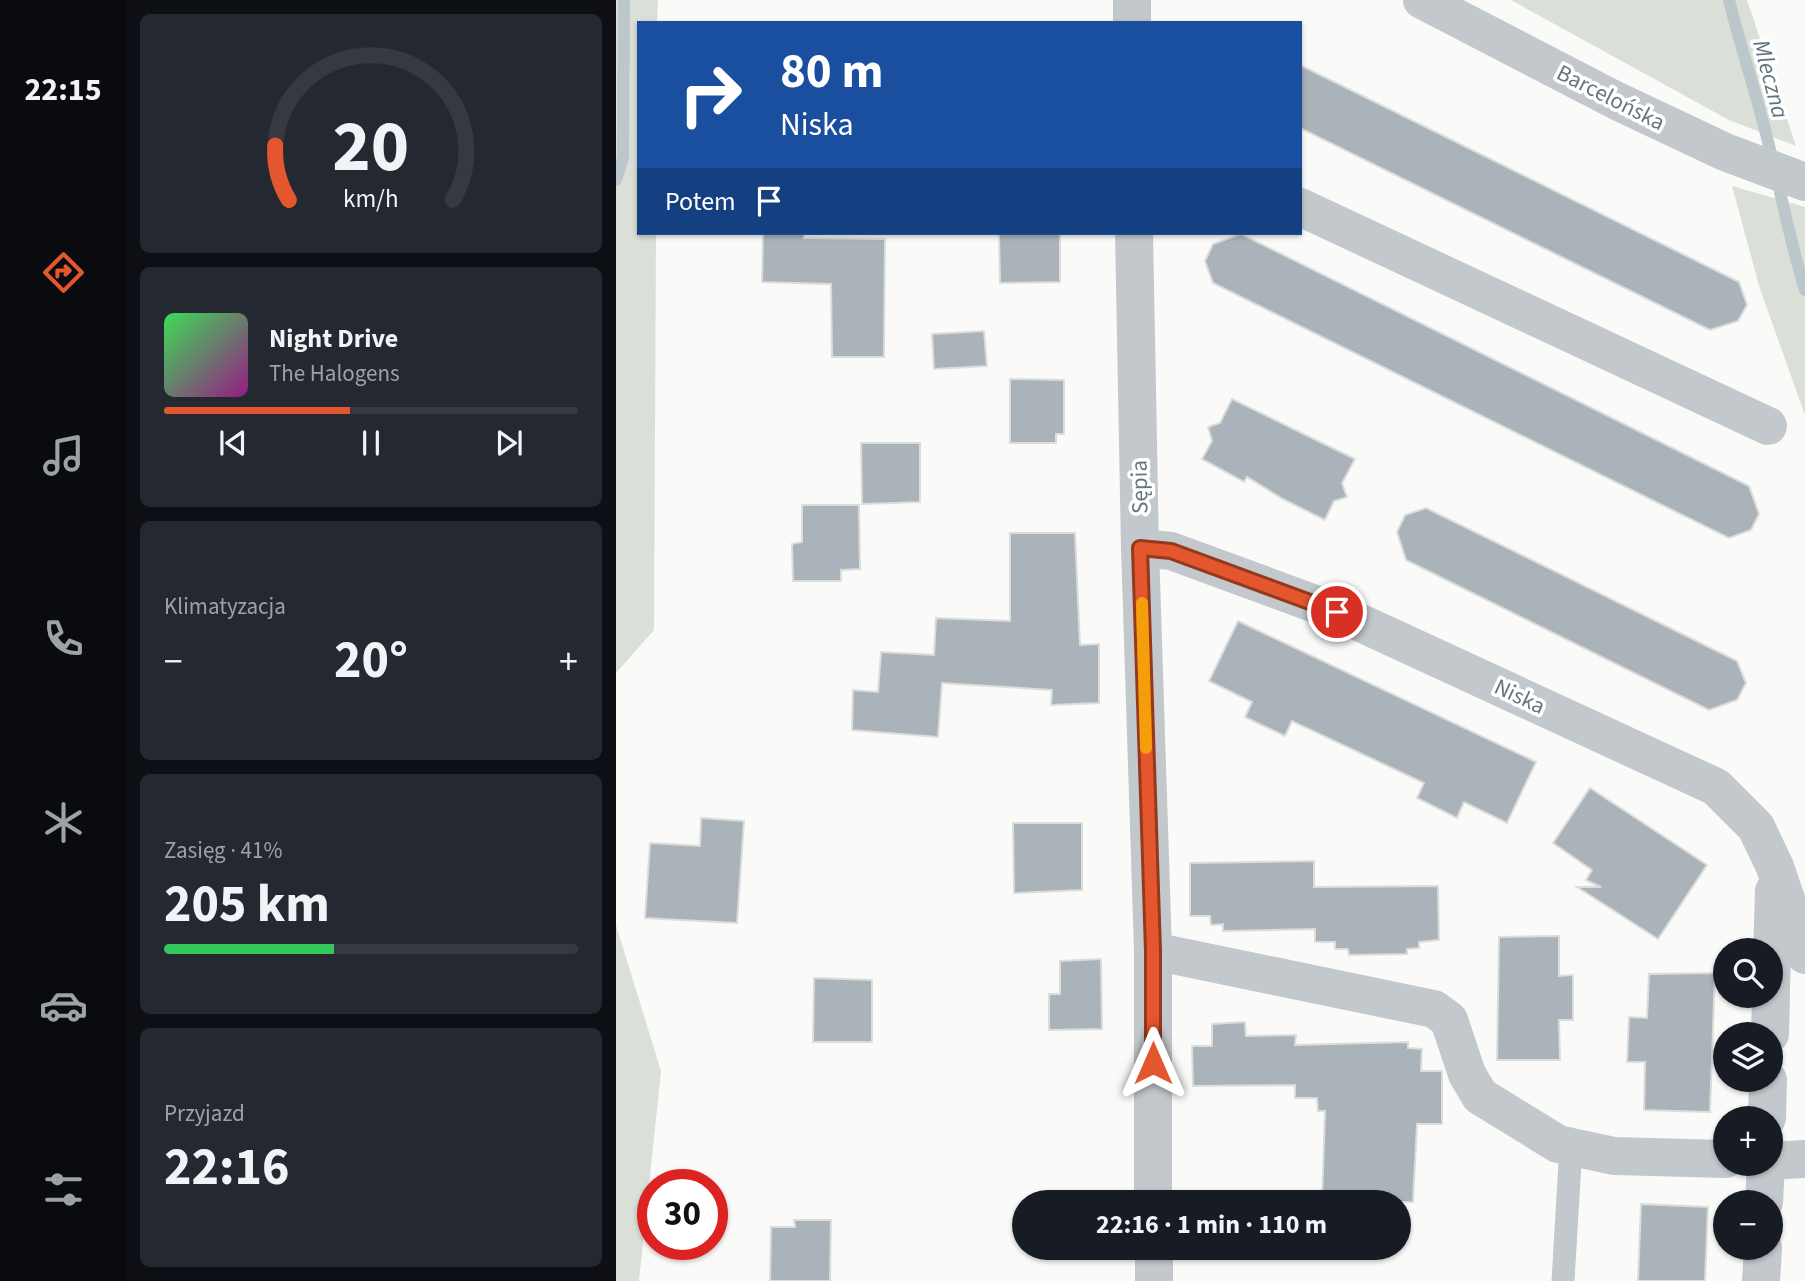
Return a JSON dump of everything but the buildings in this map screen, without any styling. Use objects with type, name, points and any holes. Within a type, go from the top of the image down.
[{"type":"street","points":[[1132,0],[1132,21]]},
{"type":"street","name":"Barcelońska","points":[[1422,0],[1617,101],[1725,152],[1805,182]]},
{"type":"street","points":[[1302,207],[1768,426]]},
{"type":"street","name":"Sępia","points":[[1134,235],[1140,548],[1153,951],[1153,1190]]},
{"type":"street","name":"Niska","points":[[1140,548],[1171,551],[1337,612],[1716,787],[1756,827],[1775,867],[1805,955]]},
{"type":"street","points":[[1773,938],[1775,867]]},
{"type":"street","points":[[1153,951],[1434,1009],[1449,1020],[1467,1074],[1480,1096],[1558,1143],[1614,1156],[1713,1159]]},
{"type":"street","points":[[1783,1160],[1805,1159]]},
{"type":"street","points":[[1154,1260],[1154,1281]]},
{"type":"street","points":[[1761,1281],[1762,1260]]},
{"type":"lane","points":[[1563,1281],[1571,1146]]},
{"type":"shaded area","points":[[616,0],[658,0],[657,21],[637,21],[637,235],[656,235],[654,630],[616,673]]},
{"type":"shaded area","points":[[1511,0],[1747,0],[1796,146],[1729,120]]},
{"type":"shaded area","points":[[1732,186],[1805,207],[1805,415],[1760,289]]},
{"type":"shaded area","points":[[616,925],[661,1071],[651,1169],[637,1169],[637,1260],[641,1260],[639,1281],[616,1281]]},
{"type":"waterway","points":[[616,180],[623,158],[624,0]]},
{"type":"waterway","name":"Mleczna","points":[[1729,0],[1762,117],[1805,290]]},
{"type":"slow traffic","points":[[1142,603],[1146,748]]},
{"type":"route","points":[[1153,1063],[1153,951],[1140,548],[1171,551],[1337,612]]}]
